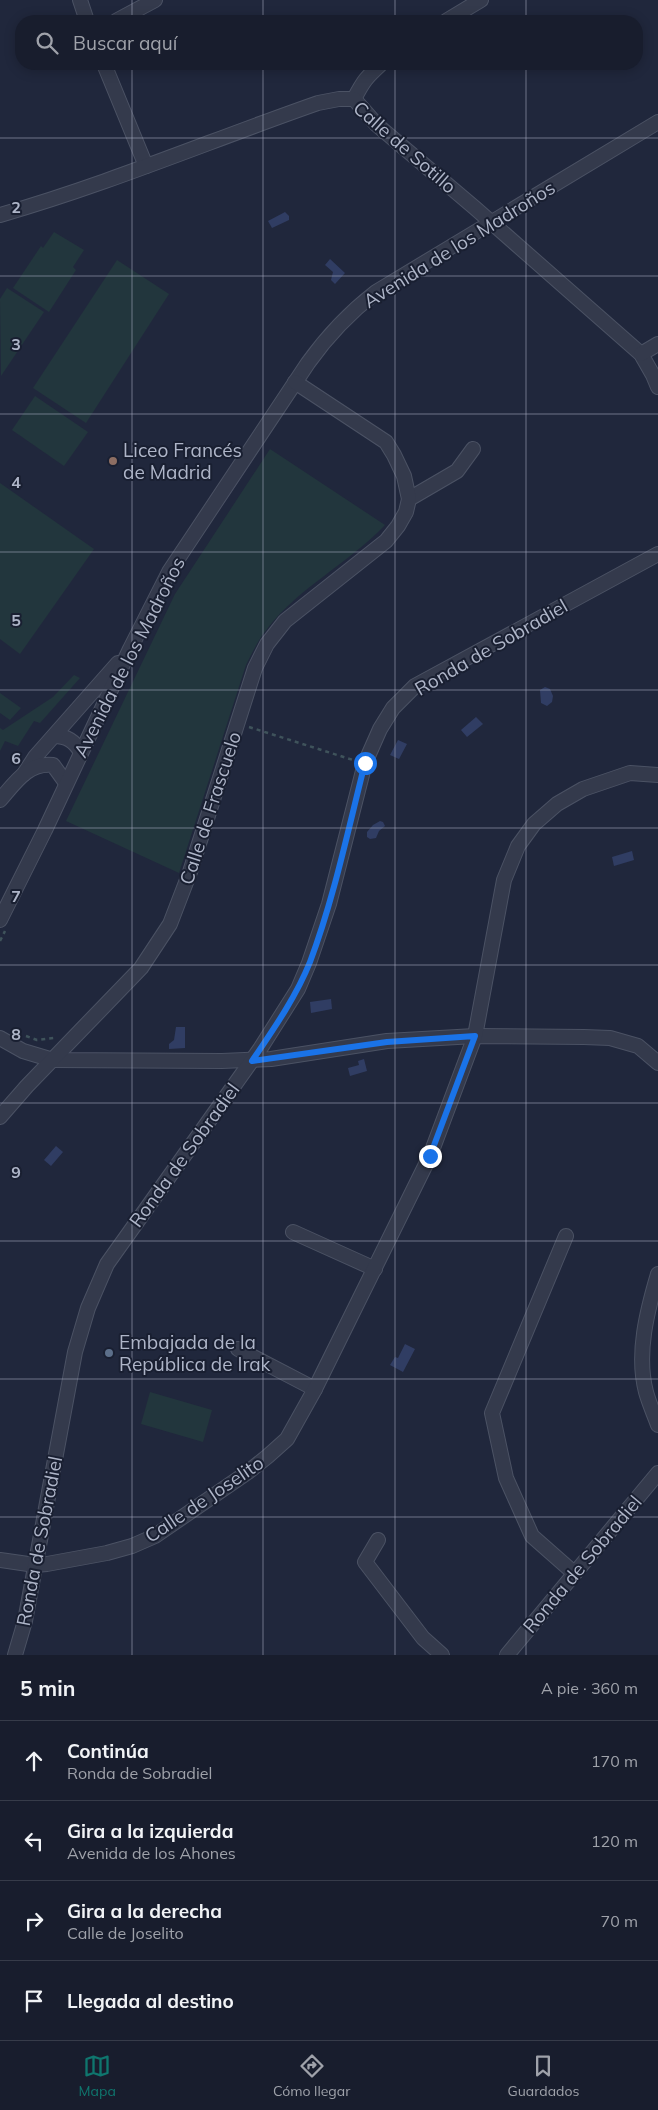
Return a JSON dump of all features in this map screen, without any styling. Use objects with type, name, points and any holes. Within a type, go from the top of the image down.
[{"type":"street","points":[[80,0],[85,15]]},
{"type":"street","points":[[127,15],[155,0]]},
{"type":"street","points":[[456,15],[481,0]]},
{"type":"street","points":[[106,70],[146,166]]},
{"type":"street","points":[[354,98],[359,86],[374,70]]},
{"type":"street","name":"Calle de Sotillo","points":[[0,214],[37,204],[146,166],[318,103],[354,98],[377,124],[641,354],[654,375],[658,387]]},
{"type":"street","name":"Avenida de los Madroños","points":[[0,920],[22,880],[130,649],[169,572],[295,382],[330,335],[359,305],[393,281],[658,122]]},
{"type":"street","points":[[641,354],[658,344]]},
{"type":"street","points":[[295,382],[386,442],[404,476],[409,499],[457,471],[473,449]]},
{"type":"street","name":"Calle de Frascuelo","points":[[0,1117],[141,968],[170,924],[190,872],[255,668],[267,644],[285,622],[386,541],[402,519],[409,499]]},
{"type":"street","name":"Ronda de Sobradiel","points":[[15,1655],[25,1621],[75,1352],[88,1308],[107,1264],[252,1061],[298,988],[310,963],[329,904],[365,763],[380,729],[393,708],[416,686],[658,554]]},
{"type":"street","points":[[0,800],[24,774],[35,757],[130,649]]},
{"type":"street","points":[[54,736],[67,738],[74,742],[81,752]]},
{"type":"street","points":[[24,774],[39,765],[53,765],[64,777],[66,784]]},
{"type":"street","name":"Calle de Joselito","points":[[0,1560],[35,1565],[107,1553],[132,1546],[155,1536],[185,1517],[268,1456],[287,1439],[315,1389],[430,1156],[475,1036],[504,880],[518,846],[534,824],[557,804],[583,789],[630,774],[658,775]]},
{"type":"street","points":[[0,1038],[24,1051],[53,1060],[252,1061],[387,1042],[475,1036],[610,1038],[638,1046],[658,1063]]},
{"type":"street","points":[[293,1232],[375,1269]]},
{"type":"street","points":[[566,1236],[492,1413],[506,1478],[532,1536],[574,1573]]},
{"type":"street","points":[[658,1274],[644,1332],[642,1359],[646,1392],[658,1425]]},
{"type":"street","points":[[238,1349],[315,1389]]},
{"type":"street","name":"Ronda de Sobradiel","points":[[507,1655],[658,1473]]},
{"type":"street","points":[[378,1540],[365,1562],[422,1638],[442,1655]]},
{"type":"path","points":[[238,724],[365,763]]},
{"type":"path","points":[[23,1036],[37,1040],[57,1037]]},
{"type":"shaded area","points":[[54,232],[84,250],[73,267],[76,270],[49,312],[13,288],[41,246],[43,248]]},
{"type":"shaded area","points":[[117,260],[169,294],[86,423],[33,388]]},
{"type":"shaded area","points":[[7,288],[44,312],[1,376],[0,299]]},
{"type":"shaded area","points":[[35,396],[88,432],[64,466],[12,430]]},
{"type":"shaded area","points":[[270,449],[385,525],[356,552],[293,601],[279,614],[258,642],[246,665],[179,873],[66,821],[175,594]]},
{"type":"shaded area","points":[[0,483],[94,549],[20,654],[0,639]]},
{"type":"shaded area","points":[[74,675],[80,678],[40,723],[34,721],[18,746],[5,741],[0,751],[0,728],[3,730],[53,697]]},
{"type":"shaded area","points":[[0,693],[21,708],[10,720],[0,713]]},
{"type":"shaded area","points":[[150,1392],[212,1410],[203,1442],[141,1424]]},
{"type":"water","points":[[285,212],[289,216],[289,220],[272,228],[268,221]]},
{"type":"water","points":[[330,259],[345,273],[335,284],[331,280],[333,272],[325,265]]},
{"type":"water","points":[[545,687],[550,689],[553,696],[552,702],[547,706],[541,703],[540,690]]},
{"type":"water","points":[[476,717],[483,724],[467,737],[461,730]]},
{"type":"water","points":[[398,740],[407,744],[399,759],[390,755]]},
{"type":"water","points":[[380,821],[385,826],[379,831],[376,838],[370,839],[367,837],[367,832]]},
{"type":"water","points":[[632,851],[634,860],[614,866],[612,857]]},
{"type":"water","points":[[331,999],[332,1009],[311,1013],[310,1002]]},
{"type":"water","points":[[176,1027],[185,1027],[185,1048],[169,1049],[169,1044],[174,1040]]},
{"type":"water","points":[[364,1059],[367,1071],[350,1076],[348,1068],[359,1065],[358,1061]]},
{"type":"water","points":[[56,1146],[63,1152],[51,1166],[44,1160]]},
{"type":"water","points":[[405,1344],[415,1349],[403,1372],[390,1365],[395,1357],[398,1358]]},
{"type":"place","name":"Liceo Francés de Madrid","points":[[113,461]]},
{"type":"place","name":"Embajada de la República de Irak","points":[[109,1353]]},
{"type":"route","points":[[365,763],[329,904],[310,963],[298,988],[252,1061],[387,1042],[475,1036],[430,1156]]}]
